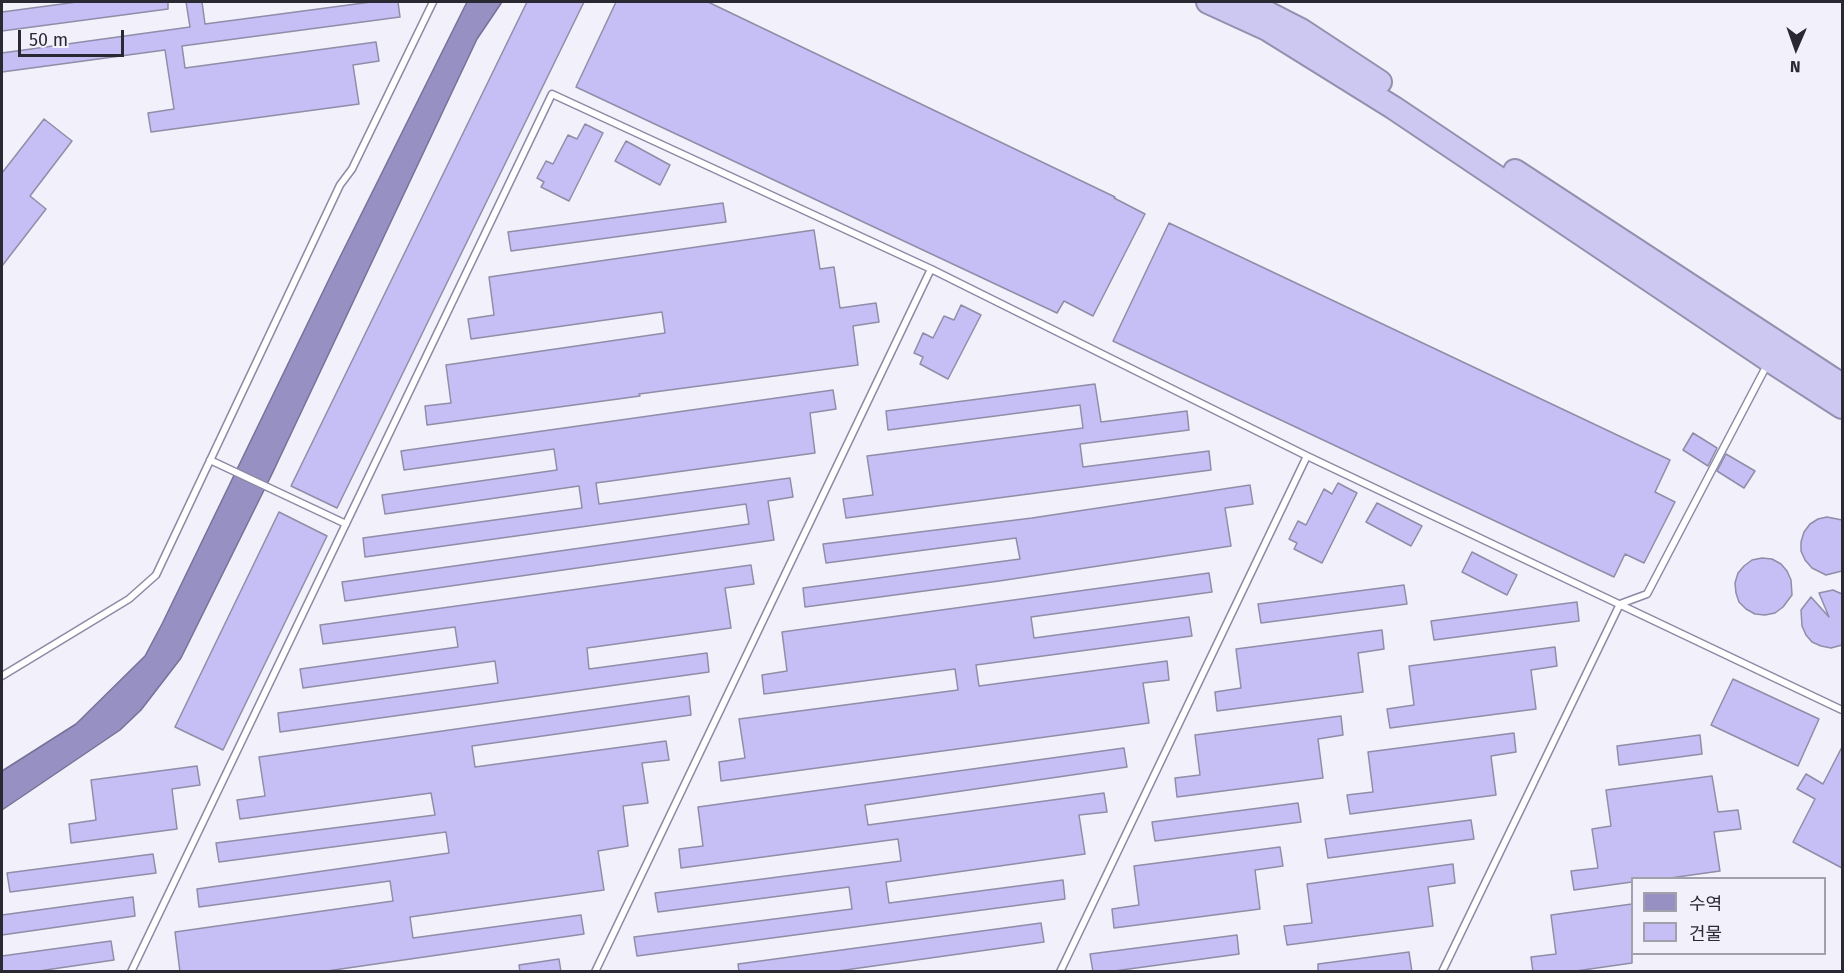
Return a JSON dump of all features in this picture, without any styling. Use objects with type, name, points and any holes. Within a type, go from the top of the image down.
[{"type":"highway","points":[[1208,2],[1267,29],[1773,352],[1842,385]]},
{"type":"highway","points":[[1246,2],[1301,30],[1773,352],[1842,407]]},
{"type":"lane","points":[[2,676],[129,599],[156,575],[340,185],[351,169],[433,2]]},
{"type":"lane","points":[[131,972],[552,94],[931,269],[1307,456],[1842,710]]},
{"type":"lane","points":[[595,972],[931,269]]},
{"type":"lane","points":[[1442,972],[1620,604],[1647,594],[1773,352]]},
{"type":"lane","points":[[1060,972],[1307,456]]},
{"type":"lane","points":[[210,460],[346,524]]},
{"type":"water","points":[[467,2],[502,2],[477,39],[272,474],[181,658],[141,710],[120,730],[2,810],[2,771],[76,724],[145,656]]},
{"type":"building","points":[[77,2],[168,2],[168,9],[2,31],[2,12]]},
{"type":"building","points":[[186,2],[202,2],[205,24],[371,2],[398,2],[400,17],[182,46],[185,68],[376,42],[379,61],[353,65],[359,104],[151,132],[148,113],[174,109],[165,50],[2,72],[2,53],[190,27]]},
{"type":"building","points":[[527,2],[584,2],[337,508],[291,486]]},
{"type":"building","points":[[616,2],[708,2],[1115,197],[1145,214],[1093,316],[1064,301],[1057,313],[576,87]]},
{"type":"building","points":[[44,119],[72,141],[30,196],[46,209],[2,266],[2,173]]},
{"type":"building","points":[[585,124],[603,133],[569,201],[541,187],[544,182],[537,178],[546,161],[553,164],[568,135],[577,139]]},
{"type":"building","points":[[626,141],[670,165],[660,185],[615,161]]},
{"type":"building","points":[[723,203],[726,222],[511,251],[508,232]]},
{"type":"building","points":[[1169,223],[1670,460],[1655,492],[1675,502],[1644,563],[1625,554],[1614,577],[1113,341]]},
{"type":"building","points":[[814,230],[820,269],[834,267],[840,308],[876,303],[879,322],[853,326],[858,365],[427,425],[425,406],[451,403],[446,365],[665,333],[662,312],[471,339],[468,319],[494,315],[489,277]]},
{"type":"building","points":[[961,305],[981,315],[948,379],[920,364],[923,357],[914,353],[923,333],[933,338],[944,316],[954,320]]},
{"type":"building","points":[[1095,384],[1101,422],[1187,411],[1189,430],[1080,444],[1083,467],[1209,451],[1211,470],[846,518],[843,499],[873,495],[867,456],[1083,428],[1080,405],[888,430],[886,411]]},
{"type":"building","points":[[833,390],[836,409],[810,413],[815,453],[596,483],[599,504],[790,478],[793,497],[768,501],[774,540],[345,601],[342,582],[749,524],[746,504],[365,557],[363,538],[582,508],[579,486],[385,514],[382,495],[557,470],[554,449],[404,470],[401,451]]},
{"type":"building","points":[[1693,433],[1717,448],[1708,466],[1683,450]]},
{"type":"building","points":[[1726,454],[1755,471],[1744,488],[1717,471]]},
{"type":"building","points":[[1338,483],[1357,493],[1322,563],[1294,549],[1297,543],[1289,539],[1298,521],[1306,525],[1324,489],[1332,494]]},
{"type":"building","points":[[1250,485],[1253,504],[1225,508],[1231,546],[805,607],[803,588],[1020,559],[1016,538],[826,563],[823,544],[1032,518]]},
{"type":"building","points":[[1377,503],[1422,526],[1411,546],[1366,522]]},
{"type":"building","points":[[279,512],[327,536],[223,750],[175,727]]},
{"type":"building","points":[[1827,517],[1842,520],[1842,571],[1826,575],[1812,568],[1805,560],[1801,551],[1801,542],[1810,524]]},
{"type":"building","points":[[1472,552],[1517,575],[1507,595],[1462,572]]},
{"type":"building","points":[[1772,559],[1787,571],[1791,580],[1792,595],[1775,613],[1765,615],[1755,614],[1739,602],[1735,583],[1738,573],[1744,566],[1752,560]]},
{"type":"building","points":[[751,565],[754,584],[725,588],[731,628],[587,648],[589,669],[707,653],[709,672],[280,732],[278,713],[498,683],[495,661],[303,688],[300,669],[458,647],[455,627],[323,644],[320,625]]},
{"type":"building","points":[[1209,573],[1212,592],[1031,617],[1034,638],[1189,617],[1192,636],[976,665],[979,686],[1167,661],[1169,680],[1143,683],[1149,723],[721,781],[719,762],[745,758],[739,719],[958,690],[955,669],[764,694],[762,675],[787,671],[782,632]]},
{"type":"building","points":[[1404,585],[1407,604],[1261,623],[1258,604]]},
{"type":"building","points":[[1833,590],[1842,594],[1842,645],[1831,648],[1812,642],[1806,635],[1802,626],[1801,610],[1811,597],[1829,617],[1819,593]]},
{"type":"building","points":[[1577,602],[1579,621],[1434,640],[1431,621]]},
{"type":"building","points":[[1382,630],[1384,649],[1358,653],[1363,692],[1217,711],[1215,692],[1241,688],[1236,649]]},
{"type":"building","points":[[1555,647],[1557,666],[1531,670],[1536,709],[1390,728],[1387,709],[1414,705],[1409,666]]},
{"type":"building","points":[[1733,679],[1819,719],[1798,766],[1711,725]]},
{"type":"building","points":[[689,696],[691,715],[472,746],[475,767],[666,741],[669,760],[642,763],[648,803],[623,806],[628,846],[598,851],[604,890],[410,917],[413,938],[581,915],[584,934],[320,972],[180,972],[175,932],[393,901],[390,881],[199,907],[197,889],[449,853],[446,832],[219,862],[216,843],[435,815],[431,793],[240,819],[237,800],[265,796],[259,757]]},
{"type":"building","points":[[1341,716],[1343,735],[1318,739],[1323,778],[1177,797],[1175,778],[1200,775],[1195,735]]},
{"type":"building","points":[[1514,733],[1516,752],[1491,756],[1496,795],[1350,814],[1347,795],[1373,792],[1368,752]]},
{"type":"building","points":[[1700,735],[1702,754],[1619,765],[1617,746]]},
{"type":"building","points":[[1842,747],[1842,868],[1793,842],[1815,799],[1797,789],[1806,774],[1823,784]]},
{"type":"building","points":[[1124,748],[1127,767],[865,805],[868,825],[1104,793],[1107,812],[1079,815],[1085,854],[886,882],[889,903],[1063,880],[1065,899],[637,956],[634,937],[852,909],[849,887],[658,912],[655,893],[901,861],[898,839],[681,868],[679,849],[703,846],[698,807]]},
{"type":"building","points":[[197,766],[200,785],[172,789],[177,829],[71,843],[69,824],[96,820],[91,780]]},
{"type":"building","points":[[1712,776],[1718,812],[1738,810],[1741,829],[1714,832],[1720,871],[1677,877],[1631,877],[1631,882],[1574,890],[1571,871],[1598,868],[1592,829],[1611,826],[1606,790]]},
{"type":"building","points":[[1298,803],[1301,822],[1155,841],[1152,822]]},
{"type":"building","points":[[1471,820],[1474,839],[1328,858],[1325,839]]},
{"type":"building","points":[[1280,847],[1283,866],[1255,870],[1260,909],[1114,928],[1112,909],[1139,905],[1134,866]]},
{"type":"building","points":[[153,854],[156,873],[10,892],[7,873]]},
{"type":"building","points":[[1453,864],[1455,883],[1428,887],[1433,926],[1287,945],[1284,926],[1312,923],[1307,884]]},
{"type":"building","points":[[133,897],[135,916],[2,935],[2,915]]},
{"type":"building","points":[[1631,904],[1632,963],[1569,972],[1533,972],[1531,957],[1556,954],[1551,915]]},
{"type":"building","points":[[1041,923],[1044,942],[831,972],[739,972],[738,964]]},
{"type":"building","points":[[1237,935],[1239,954],[1093,972],[1090,954]]},
{"type":"building","points":[[111,941],[114,960],[32,972],[2,972],[2,956]]},
{"type":"building","points":[[1409,952],[1412,972],[1318,972],[1318,964]]},
{"type":"building","points":[[559,959],[561,972],[520,972],[519,965]]}]
